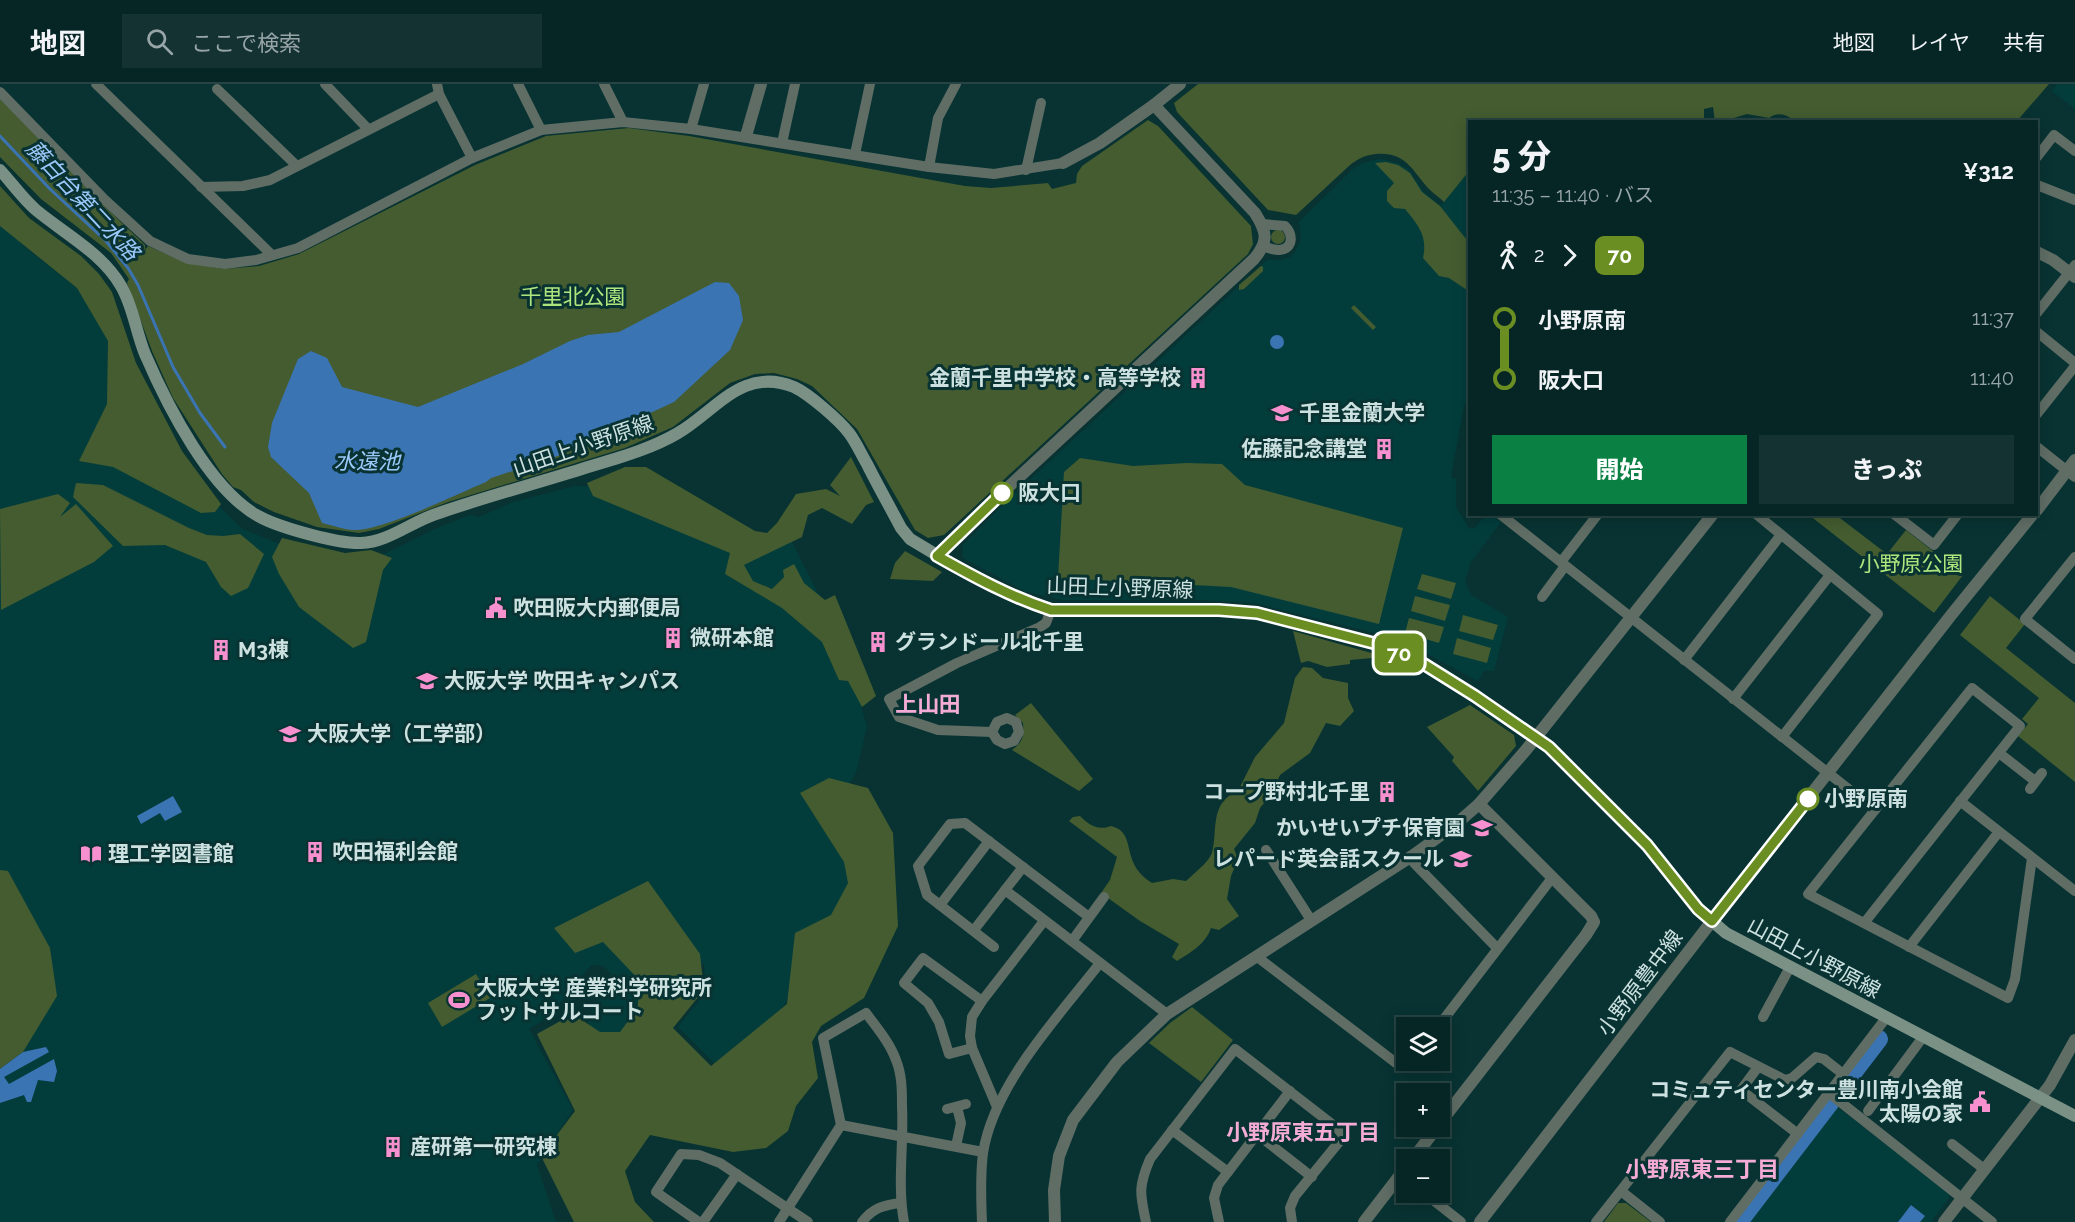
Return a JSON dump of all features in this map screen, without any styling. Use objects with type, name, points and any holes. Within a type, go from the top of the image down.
[{"type":"main road","name":"山田上小野原線","points":[[0,170],[34,209],[87,248],[122,286],[145,353],[168,402],[191,442],[215,479],[242,505],[263,519],[331,539],[360,543],[379,540],[436,514],[627,455],[678,434],[734,390],[755,382],[772,382],[793,387],[812,398],[849,432],[901,528],[910,539],[937,556],[999,589],[1051,610],[1238,611],[1291,621],[1377,644],[1419,661],[1549,747],[1647,845],[1698,909],[1726,933],[2075,1116]]},
{"type":"street","points":[[96,84],[272,255]]},
{"type":"street","points":[[325,84],[369,129]]},
{"type":"street","points":[[518,84],[542,130]]},
{"type":"street","points":[[604,84],[623,122]]},
{"type":"street","points":[[691,129],[704,84]]},
{"type":"street","points":[[746,136],[761,84]]},
{"type":"street","points":[[782,143],[795,84]]},
{"type":"street","points":[[855,154],[870,84]]},
{"type":"street","points":[[929,167],[938,118],[956,84]]},
{"type":"street","points":[[0,92],[105,200],[150,241],[188,259],[225,264],[256,260],[298,248],[472,158],[542,130],[623,122],[746,136],[929,167],[994,174],[1063,163],[1100,143],[1180,84]]},
{"type":"street","points":[[217,89],[297,166]]},
{"type":"street","points":[[201,187],[243,186],[270,180],[369,129],[438,89],[472,158]]},
{"type":"street","points":[[1026,170],[1041,102]]},
{"type":"street","points":[[937,556],[1254,259],[1263,246],[1265,236],[1255,213],[1154,105]]},
{"type":"street","points":[[2038,156],[2054,135],[2075,151]]},
{"type":"street","points":[[2038,184],[2075,200]]},
{"type":"street","points":[[1262,225],[1285,226],[1290,232],[1291,240],[1287,247],[1280,250],[1263,246]]},
{"type":"street","points":[[2038,252],[2073,271],[2038,312]]},
{"type":"street","points":[[2038,333],[2075,364],[2038,413]]},
{"type":"street","points":[[2038,448],[2071,474]]},
{"type":"street","points":[[2038,509],[2071,474],[2075,460]]},
{"type":"street","points":[[1503,516],[1875,810]]},
{"type":"street","points":[[1542,597],[1597,516]]},
{"type":"street","points":[[1055,1222],[1054,1190],[1059,1156],[1072,1120],[1117,1062],[1167,1014],[1412,856],[1479,804],[1503,778],[1711,516]]},
{"type":"street","points":[[1758,516],[1780,536],[1878,614],[1782,737]]},
{"type":"street","points":[[1897,516],[1934,545],[1956,516]]},
{"type":"street","name":"小野原豊中線","points":[[1480,1222],[1712,921],[2031,516]]},
{"type":"street","points":[[1684,660],[1780,536]]},
{"type":"street","points":[[2075,557],[2025,619],[2075,659]]},
{"type":"street","points":[[1733,699],[1830,576]]},
{"type":"street","points":[[992,732],[938,730],[899,717],[889,699],[957,663],[1040,627],[1046,623],[1051,610]]},
{"type":"street","points":[[1865,922],[2020,726],[1972,688],[1808,894],[2008,998],[2015,979],[2032,858]]},
{"type":"street","points":[[1999,753],[2036,781]]},
{"type":"street","points":[[1960,801],[2075,891]]},
{"type":"street","points":[[1450,1111],[1594,922],[1591,916],[1479,804]]},
{"type":"street","points":[[994,947],[927,895],[918,866],[950,824],[965,823],[1089,917]]},
{"type":"street","points":[[1909,946],[1998,833]]},
{"type":"street","points":[[940,905],[989,842]]},
{"type":"street","points":[[1266,850],[1311,920]]},
{"type":"street","points":[[1412,856],[1414,863],[1497,948]]},
{"type":"street","points":[[974,930],[1023,867]]},
{"type":"street","points":[[1445,1017],[1552,878]]},
{"type":"street","points":[[1005,890],[1167,1014]]},
{"type":"street","points":[[1072,941],[1104,897]]},
{"type":"street","points":[[997,1107],[972,1048],[970,1036],[972,1017],[1044,921]]},
{"type":"street","points":[[1256,956],[1396,1063]]},
{"type":"street","points":[[972,1048],[949,1054],[939,1022],[928,1003],[904,983],[923,958],[982,1001]]},
{"type":"street","points":[[982,1222],[983,1152],[997,1107],[1025,1059],[1100,963]]},
{"type":"street","points":[[1763,1017],[1790,967]]},
{"type":"street","points":[[779,1222],[842,1125],[823,1038],[866,1013],[886,1040],[896,1059],[901,1078],[904,1136],[901,1203],[904,1222]]},
{"type":"street","points":[[1730,1222],[1798,1134],[1833,1097],[1843,1074],[1886,1018]]},
{"type":"street","points":[[1868,1111],[1923,1037]]},
{"type":"street","points":[[1944,1222],[2041,1097],[2067,1057],[2075,1040]]},
{"type":"street","points":[[1146,1222],[1140,1193],[1141,1178],[1150,1159],[1234,1049],[1342,1134],[1339,1142],[1295,1196],[1290,1208],[1292,1222]]},
{"type":"street","points":[[1596,1222],[1730,1052],[1785,1080],[1792,1078],[1816,1057],[1824,1059],[1843,1074]]},
{"type":"street","points":[[1758,1067],[1741,1090],[1798,1134]]},
{"type":"street","points":[[1219,1222],[1214,1198],[1218,1185],[1290,1091]]},
{"type":"street","points":[[1833,1097],[1992,1222]]},
{"type":"street","points":[[956,1107],[961,1124],[956,1146]]},
{"type":"street","points":[[842,1125],[983,1152]]},
{"type":"street","points":[[1172,1130],[1228,1172]]},
{"type":"street","points":[[1257,1134],[1312,1177]]},
{"type":"street","points":[[1420,1149],[1430,1137]]},
{"type":"street","points":[[1952,1144],[1984,1169]]},
{"type":"street","points":[[699,1222],[656,1191],[681,1154],[699,1155],[720,1162],[808,1222]]},
{"type":"street","points":[[704,1222],[737,1174]]},
{"type":"street","points":[[1364,1222],[1396,1184]]},
{"type":"street","points":[[1621,1191],[1660,1222]]},
{"type":"street","points":[[862,1222],[869,1213],[882,1205],[901,1203]]},
{"type":"street","points":[[1437,1203],[1461,1222]]},
{"type":"shaded area","points":[[2057,84],[2075,84],[2075,109],[2052,91]]},
{"type":"shaded area","name":"千里金蘭大学","points":[[1380,159],[1398,163],[1408,169],[1424,192],[1440,206],[1468,172],[1468,400],[1464,405],[1451,477],[1456,479],[1456,507],[1469,528],[1474,528],[1485,516],[1492,516],[1501,522],[1471,562],[1465,581],[1471,595],[1508,617],[1494,671],[1484,671],[1478,681],[1418,649],[1383,635],[1255,603],[1204,600],[1064,600],[1026,592],[963,558],[963,545],[1005,503],[1267,260],[1281,260],[1290,257],[1301,240],[1299,222],[1362,163]]},
{"type":"shaded area","name":"大阪大学 吹田キャンパス","points":[[0,220],[26,248],[77,288],[195,484],[243,529],[289,548],[372,560],[469,515],[479,517],[513,502],[575,486],[620,487],[758,541],[791,540],[840,637],[867,726],[856,773],[829,814],[862,875],[793,993],[765,1031],[717,1066],[678,1027],[706,992],[704,963],[661,994],[647,991],[636,1004],[620,1037],[594,1038],[587,1020],[611,973],[603,966],[591,965],[549,1017],[529,1029],[573,1110],[537,1165],[556,1222],[0,1222]]},
{"type":"shaded area","points":[[1833,1104],[1949,1192],[1949,1198],[1931,1222],[1742,1222]]},
{"type":"green space","points":[[1198,84],[2049,84],[2018,120],[1793,120],[1783,115],[1769,118],[1747,114],[1727,120],[1715,120],[1713,107],[1704,109],[1704,120],[1468,120],[1468,172],[1444,202],[1402,159],[1386,154],[1376,154],[1356,160],[1296,215],[1268,210],[1177,112],[1174,103]]},
{"type":"green space","name":"千里北公園","points":[[0,98],[101,203],[145,245],[145,250],[148,246],[187,263],[224,269],[259,266],[299,254],[475,165],[546,136],[629,128],[689,136],[965,186],[991,188],[1048,183],[1052,189],[1076,183],[1077,174],[1082,166],[1148,120],[1158,126],[1251,226],[1253,244],[1248,254],[944,535],[928,538],[915,530],[857,429],[812,386],[774,373],[755,374],[730,383],[673,427],[625,448],[448,502],[379,529],[359,533],[317,527],[274,512],[254,502],[241,490],[233,487],[222,474],[173,398],[152,351],[127,283],[129,279],[111,253],[41,199],[0,157]]},
{"type":"green space","points":[[1386,162],[1398,165],[1410,173],[1422,192],[1440,206],[1468,241],[1468,291],[1449,278],[1439,276],[1423,258],[1424,243],[1418,226],[1405,209],[1394,208],[1387,201],[1387,191],[1394,183],[1375,163]]},
{"type":"green space","points":[[0,186],[29,218],[81,256],[99,274],[112,292],[136,363],[182,451],[221,504],[215,512],[201,513],[113,467],[79,461],[107,404],[108,341],[77,288],[0,226]]},
{"type":"green space","points":[[1278,230],[1283,232],[1285,237],[1283,242],[1278,244],[1273,242],[1271,237],[1273,232]]},
{"type":"green space","points":[[1261,266],[1263,271],[1244,289],[1239,290],[1239,285]]},
{"type":"green space","points":[[1354,305],[1376,327],[1373,330],[1351,308]]},
{"type":"green space","points":[[851,457],[874,502],[866,505],[852,524],[822,508],[808,515],[802,537],[744,565],[753,581],[772,589],[784,577],[783,570],[794,564],[804,583],[825,600],[835,595],[876,696],[862,707],[848,681],[839,680],[822,642],[782,608],[725,574],[730,553],[593,496],[587,483],[625,467],[646,467],[755,531],[767,533],[777,523],[796,494],[826,489],[840,496],[830,485]]},
{"type":"green space","points":[[1080,458],[1133,466],[1222,464],[1245,485],[1403,528],[1379,624],[1231,587],[1058,578],[1064,472]]},
{"type":"green space","points":[[76,483],[103,485],[207,535],[240,534],[264,554],[248,588],[231,596],[221,587],[206,562],[165,545],[123,546],[73,497]]},
{"type":"green space","points":[[58,494],[70,503],[60,517],[76,504],[113,546],[94,562],[1,610],[0,509]]},
{"type":"green space","name":"小野原公園","points":[[1810,516],[1837,516],[1887,554],[1906,530],[1963,575],[1934,613]]},
{"type":"green space","points":[[282,538],[345,553],[371,550],[392,558],[383,570],[366,642],[353,648],[299,607],[279,574],[272,557]]},
{"type":"green space","points":[[905,551],[942,572],[933,581],[890,579],[895,563]]},
{"type":"green space","points":[[1422,574],[1456,583],[1451,599],[1417,589]]},
{"type":"green space","points":[[1415,596],[1450,605],[1445,621],[1411,611]]},
{"type":"green space","name":"小野原公園","points":[[1990,596],[2025,624],[2006,648],[2075,703],[2075,782],[2018,736],[2028,724],[2022,719],[2039,698],[1960,635]]},
{"type":"green space","points":[[1463,615],[1498,625],[1493,640],[1459,631]]},
{"type":"green space","points":[[1409,618],[1444,627],[1439,643],[1405,633]]},
{"type":"green space","points":[[1293,631],[1375,654],[1372,658],[1350,660],[1350,664],[1327,667],[1308,661],[1301,663]]},
{"type":"green space","points":[[1457,638],[1491,648],[1487,663],[1453,654]]},
{"type":"green space","points":[[1303,667],[1312,668],[1323,678],[1348,683],[1348,698],[1354,711],[1340,726],[1326,723],[1310,753],[1280,775],[1272,793],[1260,808],[1255,823],[1234,849],[1238,859],[1231,876],[1227,899],[1239,916],[1219,930],[1211,928],[1201,944],[1177,961],[1172,957],[1179,944],[1140,921],[1101,893],[1110,880],[1117,857],[1069,821],[1073,817],[1080,816],[1094,826],[1102,828],[1111,826],[1119,829],[1127,840],[1137,869],[1152,883],[1173,879],[1186,881],[1212,853],[1216,818],[1223,802],[1238,791],[1255,757],[1284,723],[1295,678]]},
{"type":"green space","points":[[1031,703],[1093,779],[1079,791],[1012,750],[1021,741],[1023,732],[1023,723],[1015,715]]},
{"type":"green space","points":[[1470,705],[1514,735],[1516,746],[1478,791],[1452,761],[1454,757],[1427,727]]},
{"type":"green space","points":[[829,778],[868,788],[893,833],[898,926],[864,998],[821,1026],[812,1042],[818,1078],[796,1106],[788,1131],[766,1148],[733,1152],[650,1135],[625,1171],[635,1202],[654,1222],[574,1222],[541,1156],[575,1111],[537,1034],[573,1014],[600,1032],[620,1032],[637,1009],[641,982],[603,942],[575,953],[554,928],[648,881],[700,954],[704,990],[673,1028],[711,1066],[787,1004],[795,933],[831,915],[848,883],[844,862],[800,793]]},
{"type":"green space","points":[[0,870],[8,871],[50,948],[57,996],[23,1052],[0,1069]]},
{"type":"green space","name":"大阪大学 産業科学研究所 フットサルコート","points":[[476,974],[490,998],[442,1027],[428,1003]]},
{"type":"green space","points":[[1192,1007],[1233,1040],[1201,1082],[1149,1043],[1170,1023]]},
{"type":"green space","points":[[1618,1203],[1626,1203],[1651,1222],[1604,1222]]},
{"type":"water","name":"水遠池","points":[[715,282],[729,283],[739,296],[743,320],[730,350],[674,402],[553,458],[491,478],[420,511],[367,529],[350,530],[322,523],[309,493],[271,457],[268,447],[272,423],[298,359],[311,351],[327,358],[342,387],[418,407],[523,364],[570,341],[588,335],[619,332]]},
{"type":"water","points":[[1274,335],[1280,335],[1284,342],[1280,349],[1274,349],[1270,345],[1270,339]]},
{"type":"water","points":[[173,796],[182,812],[165,821],[160,813],[141,824],[137,816]]},
{"type":"water","points":[[46,1047],[49,1052],[4,1077],[9,1084],[54,1059],[57,1071],[54,1082],[38,1080],[31,1102],[27,1102],[24,1095],[0,1103],[0,1069],[23,1052]]},
{"type":"water","points":[[1911,1205],[1925,1216],[1920,1222],[1898,1222]]},
{"type":"waterway","name":"藤白台第二水路","points":[[0,136],[50,189],[106,241],[128,268],[138,285],[173,367],[200,413],[225,447]]},
{"type":"waterway","points":[[1739,1222],[1879,1039]]},
{"type":"bus line","name":"70","points":[[1002,493],[937,556],[999,589],[1051,610],[1219,610],[1257,613],[1377,644],[1419,661],[1524,728],[1549,747],[1647,845],[1698,909],[1712,921],[1808,799]]},
{"type":"place","name":"金蘭千里中学校・高等学校","points":[[1198,378]]},
{"type":"place","name":"千里金蘭大学","points":[[1282,413]]},
{"type":"place","name":"佐藤記念講堂","points":[[1384,449]]},
{"type":"place","name":"阪大口","points":[[1002,493]]},
{"type":"place","name":"吹田阪大内郵便局","points":[[496,608]]},
{"type":"place","name":"微研本館","points":[[673,638]]},
{"type":"place","name":"グランドール北千里","points":[[878,642]]},
{"type":"place","name":"M3棟","points":[[221,650]]},
{"type":"place","name":"大阪大学 吹田キャンパス","points":[[427,681]]},
{"type":"place","name":"大阪大学（工学部）","points":[[290,734]]},
{"type":"place","name":"コープ野村北千里","points":[[1387,792]]},
{"type":"place","name":"小野原南","points":[[1808,799]]},
{"type":"place","name":"かいせいプチ保育園","points":[[1482,828]]},
{"type":"place","name":"吹田福利会館","points":[[315,852]]},
{"type":"place","name":"理工学図書館","points":[[91,854]]},
{"type":"place","name":"レパード英会話スクール","points":[[1461,859]]},
{"type":"place","name":"大阪大学 産業科学研究所 フットサルコート","points":[[459,1000]]},
{"type":"place","name":"コミュティセンター豊川南小会館 太陽の家","points":[[1980,1102]]},
{"type":"place","name":"産研第一研究棟","points":[[393,1147]]},
{"type":"district","name":"上山田","points":[[928,704]]},
{"type":"district","name":"小野原東五丁目","points":[[1303,1132]]},
{"type":"district","name":"小野原東三丁目","points":[[1702,1169]]}]
